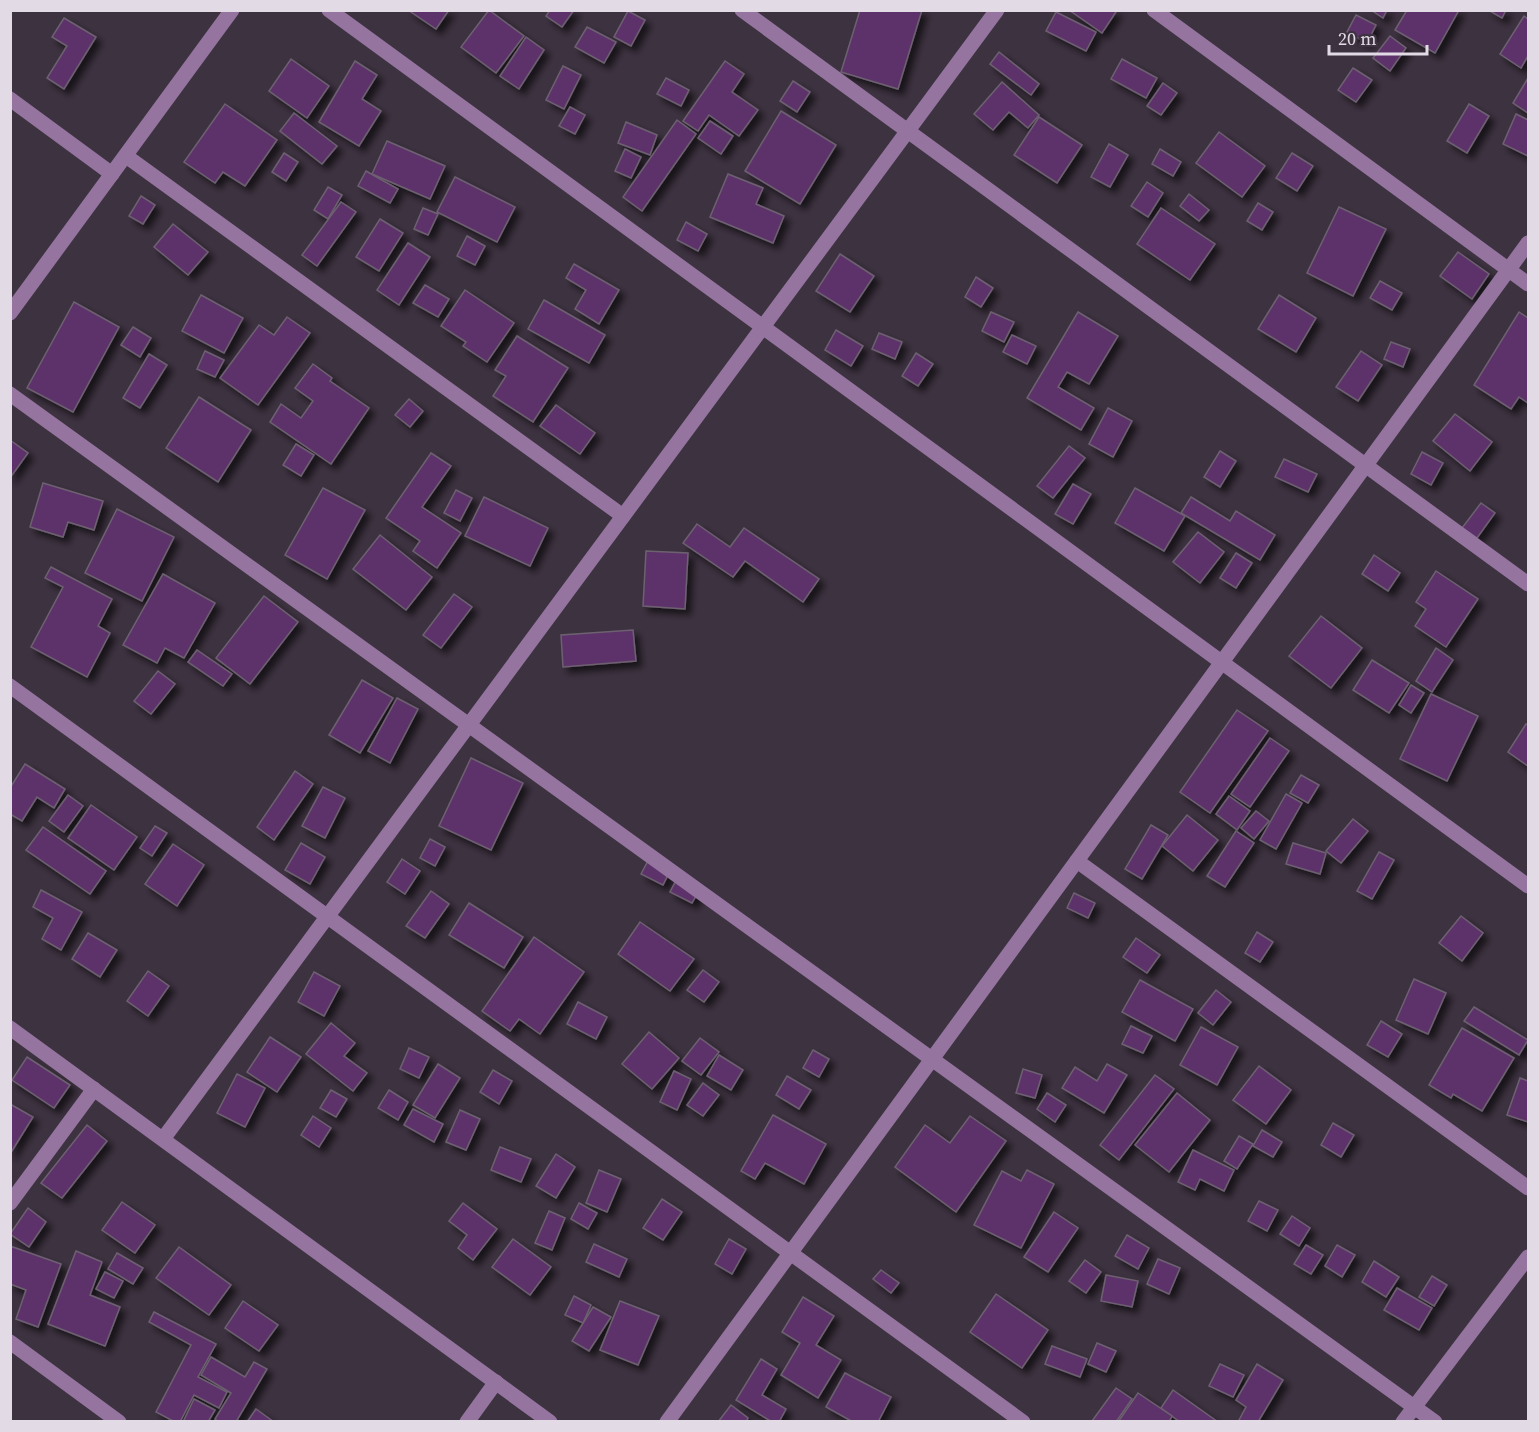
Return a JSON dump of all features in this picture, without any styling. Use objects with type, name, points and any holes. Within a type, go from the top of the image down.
[{"type":"street","points":[[10,313],[232,10]]},
{"type":"street","points":[[329,10],[1528,886]]},
{"type":"street","points":[[742,10],[1528,584]]},
{"type":"street","points":[[163,1139],[997,10]]},
{"type":"street","points":[[1154,10],[1528,284]]},
{"type":"street","points":[[10,99],[112,174]]},
{"type":"street","points":[[126,156],[623,516]]},
{"type":"street","points":[[667,1422],[1528,243]]},
{"type":"street","points":[[10,394],[1435,1422]]},
{"type":"street","points":[[10,686],[1023,1422]]},
{"type":"street","points":[[1077,861],[1528,1188]]},
{"type":"street","points":[[10,1028],[550,1422]]},
{"type":"street","points":[[10,1203],[94,1089]]},
{"type":"street","points":[[1403,1422],[1528,1257]]},
{"type":"street","points":[[10,1342],[119,1422]]},
{"type":"street","points":[[467,1422],[496,1382]]},
{"type":"building","points":[[408,10],[449,10],[436,29]]},
{"type":"building","points":[[489,10],[524,36],[496,73],[461,47]]},
{"type":"building","points":[[550,10],[574,10],[562,27],[546,16]]},
{"type":"building","points":[[860,10],[922,10],[898,89],[841,72]]},
{"type":"building","points":[[1069,10],[1113,10],[1116,12],[1102,33]]},
{"type":"building","points":[[1371,10],[1387,10],[1383,18]]},
{"type":"building","points":[[1407,10],[1459,10],[1435,53],[1395,30]]},
{"type":"building","points":[[1488,10],[1506,10],[1502,18]]},
{"type":"building","points":[[628,11],[645,20],[631,46],[614,37]]},
{"type":"building","points":[[1056,12],[1096,32],[1086,51],[1046,31]]},
{"type":"building","points":[[1356,15],[1376,25],[1367,43],[1347,32]]},
{"type":"building","points":[[1524,16],[1528,19],[1528,56],[1521,68],[1500,54]]},
{"type":"building","points":[[64,18],[96,37],[64,89],[47,78],[67,46],[52,37]]},
{"type":"building","points":[[587,27],[616,42],[604,63],[575,47]]},
{"type":"building","points":[[1390,36],[1406,48],[1390,71],[1373,58]]},
{"type":"building","points":[[526,37],[544,50],[519,89],[500,76]]},
{"type":"building","points":[[999,52],[1039,84],[1031,95],[990,64]]},
{"type":"building","points":[[291,59],[329,86],[307,118],[269,91]]},
{"type":"building","points":[[1122,59],[1157,78],[1146,98],[1111,79]]},
{"type":"building","points":[[355,61],[377,75],[362,99],[381,111],[359,146],[319,122]]},
{"type":"building","points":[[725,61],[744,74],[732,92],[758,110],[739,136],[709,115],[698,131],[683,121]]},
{"type":"building","points":[[563,66],[581,75],[564,109],[546,100]]},
{"type":"building","points":[[1353,68],[1372,80],[1356,102],[1338,90]]},
{"type":"building","points":[[666,78],[689,90],[681,106],[657,94]]},
{"type":"building","points":[[1528,78],[1528,113],[1513,103]]},
{"type":"building","points":[[793,81],[810,92],[797,112],[780,101]]},
{"type":"building","points":[[1002,82],[1039,115],[1028,128],[1009,112],[993,130],[974,114]]},
{"type":"building","points":[[1163,83],[1177,93],[1161,115],[1147,106]]},
{"type":"building","points":[[225,104],[277,140],[245,186],[223,172],[215,183],[184,162]]},
{"type":"building","points":[[1469,104],[1489,116],[1467,153],[1447,141]]},
{"type":"building","points":[[570,107],[585,115],[575,134],[559,126]]},
{"type":"building","points":[[781,111],[836,145],[800,204],[745,171]]},
{"type":"building","points":[[294,113],[337,146],[322,164],[280,131]]},
{"type":"building","points":[[1516,114],[1528,120],[1528,156],[1503,144]]},
{"type":"building","points":[[1039,117],[1082,145],[1057,183],[1014,155]]},
{"type":"building","points":[[677,120],[696,134],[642,211],[623,197]]},
{"type":"building","points":[[710,121],[733,136],[721,154],[698,138]]},
{"type":"building","points":[[626,122],[657,135],[650,155],[618,143]]},
{"type":"building","points":[[1219,132],[1265,166],[1242,197],[1196,163]]},
{"type":"building","points":[[387,141],[445,166],[430,199],[372,174]]},
{"type":"building","points":[[1109,144],[1128,155],[1110,187],[1091,177]]},
{"type":"building","points":[[625,149],[641,157],[631,178],[615,171]]},
{"type":"building","points":[[1160,149],[1181,162],[1173,176],[1152,164]]},
{"type":"building","points":[[284,153],[298,162],[286,181],[272,172]]},
{"type":"building","points":[[1292,153],[1313,166],[1297,191],[1276,178]]},
{"type":"building","points":[[366,171],[398,189],[390,203],[358,186]]},
{"type":"building","points":[[728,174],[763,188],[756,204],[784,216],[773,243],[710,217]]},
{"type":"building","points":[[455,177],[515,207],[497,242],[437,212]]},
{"type":"building","points":[[1147,182],[1163,193],[1148,217],[1131,206]]},
{"type":"building","points":[[328,187],[342,195],[328,219],[314,210]]},
{"type":"building","points":[[1189,194],[1209,210],[1199,221],[1180,206]]},
{"type":"building","points":[[141,196],[155,205],[143,224],[129,216]]},
{"type":"building","points":[[341,202],[356,212],[317,266],[302,255]]},
{"type":"building","points":[[1258,203],[1273,212],[1262,230],[1247,221]]},
{"type":"building","points":[[1339,207],[1386,229],[1353,296],[1307,273]]},
{"type":"building","points":[[423,208],[438,214],[428,235],[414,229]]},
{"type":"building","points":[[1161,208],[1215,244],[1190,280],[1137,244]]},
{"type":"building","points":[[380,219],[403,233],[379,271],[356,257]]},
{"type":"building","points":[[686,222],[707,234],[698,251],[677,240]]},
{"type":"building","points":[[173,224],[208,252],[188,275],[154,247]]},
{"type":"building","points":[[467,236],[485,246],[475,265],[457,256]]},
{"type":"building","points":[[408,243],[430,257],[399,305],[377,290]]},
{"type":"building","points":[[1458,252],[1489,274],[1472,299],[1440,276]]},
{"type":"building","points":[[840,254],[874,276],[850,312],[816,291]]},
{"type":"building","points":[[574,264],[619,290],[599,324],[575,309],[586,290],[566,278]]},
{"type":"building","points":[[976,277],[993,288],[981,307],[965,297]]},
{"type":"building","points":[[1380,281],[1402,293],[1392,310],[1370,298]]},
{"type":"building","points":[[425,285],[449,299],[438,317],[413,303]]},
{"type":"building","points":[[465,290],[514,323],[487,362],[463,346],[466,342],[441,326]]},
{"type":"building","points":[[201,295],[243,318],[224,353],[182,331]]},
{"type":"building","points":[[1279,295],[1316,318],[1296,352],[1258,329]]},
{"type":"building","points":[[544,300],[605,335],[589,363],[528,329]]},
{"type":"building","points":[[74,302],[119,327],[73,412],[27,388]]},
{"type":"building","points":[[991,312],[1014,322],[1004,342],[982,331]]},
{"type":"building","points":[[1078,312],[1118,336],[1089,384],[1067,372],[1058,387],[1094,408],[1081,430],[1027,398]]},
{"type":"building","points":[[1519,312],[1528,318],[1528,403],[1519,397],[1511,409],[1474,385]]},
{"type":"building","points":[[287,317],[310,333],[258,405],[220,378],[259,325],[274,335]]},
{"type":"building","points":[[133,327],[151,338],[140,357],[121,345]]},
{"type":"building","points":[[836,330],[863,346],[851,366],[825,350]]},
{"type":"building","points":[[879,333],[902,342],[895,359],[872,349]]},
{"type":"building","points":[[1012,335],[1036,346],[1027,364],[1003,352]]},
{"type":"building","points":[[517,336],[568,368],[533,422],[493,396],[506,376],[495,370]]},
{"type":"building","points":[[1391,342],[1410,349],[1403,367],[1384,359]]},
{"type":"building","points":[[205,351],[224,360],[215,377],[197,369]]},
{"type":"building","points":[[1361,351],[1382,365],[1358,401],[1336,387]]},
{"type":"building","points":[[916,353],[933,364],[918,386],[902,376]]},
{"type":"building","points":[[149,354],[167,365],[140,408],[123,398]]},
{"type":"building","points":[[313,364],[332,378],[330,381],[369,408],[331,464],[270,422],[281,404],[301,418],[313,401],[295,388]]},
{"type":"building","points":[[199,397],[251,430],[218,482],[166,448]]},
{"type":"building","points":[[409,399],[423,411],[410,427],[395,415]]},
{"type":"building","points":[[556,405],[595,433],[580,454],[540,426]]},
{"type":"building","points":[[1108,408],[1132,421],[1113,457],[1089,444]]},
{"type":"building","points":[[1455,414],[1492,442],[1470,471],[1433,441]]},
{"type":"building","points":[[10,440],[28,453],[10,478]]},
{"type":"building","points":[[296,444],[314,455],[301,476],[283,465]]},
{"type":"building","points":[[1069,446],[1085,458],[1053,498],[1037,486]]},
{"type":"building","points":[[1220,451],[1236,461],[1220,487],[1204,477]]},
{"type":"building","points":[[1422,452],[1443,463],[1431,485],[1411,474]]},
{"type":"building","points":[[431,453],[451,466],[422,507],[461,533],[437,568],[413,551],[420,541],[386,518]]},
{"type":"building","points":[[1284,459],[1317,474],[1308,492],[1275,477]]},
{"type":"building","points":[[43,483],[103,501],[94,530],[68,522],[63,537],[30,527]]},
{"type":"building","points":[[1073,484],[1091,494],[1073,524],[1055,514]]},
{"type":"building","points":[[323,488],[365,510],[327,579],[285,555]]},
{"type":"building","points":[[1135,488],[1185,516],[1164,551],[1115,523]]},
{"type":"building","points":[[456,490],[472,498],[460,521],[444,513]]},
{"type":"building","points":[[484,497],[548,528],[530,566],[465,536]]},
{"type":"building","points":[[1191,497],[1230,521],[1236,511],[1275,535],[1260,560],[1181,513]]},
{"type":"building","points":[[1481,503],[1495,513],[1477,538],[1462,528]]},
{"type":"building","points":[[117,509],[174,537],[142,601],[85,573]]},
{"type":"building","points":[[697,524],[730,547],[744,528],[819,579],[803,602],[745,561],[733,577],[683,543]]},
{"type":"building","points":[[1198,532],[1224,552],[1200,583],[1173,562]]},
{"type":"building","points":[[380,535],[432,577],[406,610],[353,569]]},
{"type":"building","points":[[646,551],[688,553],[685,609],[643,606]]},
{"type":"building","points":[[1236,553],[1252,563],[1236,588],[1220,578]]},
{"type":"building","points":[[1374,555],[1400,573],[1388,591],[1362,574]]},
{"type":"building","points":[[51,567],[112,599],[98,626],[110,633],[87,677],[31,647],[63,587],[45,578]]},
{"type":"building","points":[[1436,571],[1478,599],[1446,647],[1415,626],[1426,609],[1416,602]]},
{"type":"building","points":[[163,574],[215,603],[184,658],[165,648],[157,663],[123,645]]},
{"type":"building","points":[[454,594],[472,607],[441,648],[423,635]]},
{"type":"building","points":[[264,596],[298,622],[250,684],[216,658]]},
{"type":"building","points":[[1321,616],[1362,648],[1331,688],[1289,656]]},
{"type":"building","points":[[633,630],[636,661],[563,667],[561,635]]},
{"type":"building","points":[[1436,648],[1453,660],[1432,692],[1416,681]]},
{"type":"building","points":[[197,650],[232,674],[223,686],[188,662]]},
{"type":"building","points":[[1372,660],[1409,683],[1389,713],[1353,690]]},
{"type":"building","points":[[158,671],[175,684],[151,714],[134,701]]},
{"type":"building","points":[[362,680],[393,698],[360,753],[329,735]]},
{"type":"building","points":[[1411,685],[1424,693],[1411,713],[1399,705]]},
{"type":"building","points":[[1431,694],[1478,716],[1447,781],[1400,759]]},
{"type":"building","points":[[397,698],[418,709],[390,763],[368,751]]},
{"type":"building","points":[[1237,710],[1268,731],[1210,813],[1180,792]]},
{"type":"building","points":[[1526,724],[1528,725],[1528,766],[1508,752]]},
{"type":"building","points":[[1270,738],[1289,751],[1250,807],[1231,794]]},
{"type":"building","points":[[471,758],[523,783],[491,850],[439,826]]},
{"type":"building","points":[[25,764],[65,789],[54,808],[37,797],[22,821],[10,814],[10,788]]},
{"type":"building","points":[[295,771],[313,784],[274,840],[257,827]]},
{"type":"building","points":[[1301,775],[1319,785],[1308,803],[1290,793]]},
{"type":"building","points":[[323,787],[345,798],[325,838],[302,826]]},
{"type":"building","points":[[1286,794],[1302,803],[1276,849],[1260,840]]},
{"type":"building","points":[[68,795],[83,806],[64,832],[49,821]]},
{"type":"building","points":[[1229,796],[1250,811],[1237,830],[1216,814]]},
{"type":"building","points":[[91,805],[137,837],[114,870],[68,838]]},
{"type":"building","points":[[1256,811],[1269,821],[1254,839],[1241,828]]},
{"type":"building","points":[[1187,815],[1218,840],[1193,871],[1162,846]]},
{"type":"building","points":[[1353,819],[1368,831],[1341,863],[1326,851]]},
{"type":"building","points":[[1151,825],[1168,835],[1142,879],[1125,869]]},
{"type":"building","points":[[155,826],[167,833],[152,856],[140,848]]},
{"type":"building","points":[[43,827],[106,871],[90,894],[26,850]]},
{"type":"building","points":[[1236,831],[1254,843],[1225,887],[1207,876]]},
{"type":"building","points":[[430,839],[445,847],[435,866],[420,858]]},
{"type":"building","points":[[301,843],[325,857],[310,884],[285,870]]},
{"type":"building","points":[[1293,843],[1326,853],[1320,874],[1286,864]]},
{"type":"building","points":[[173,844],[204,865],[177,906],[145,884]]},
{"type":"building","points":[[1379,852],[1394,860],[1372,899],[1357,891]]},
{"type":"building","points":[[651,855],[672,867],[663,885],[641,874]]},
{"type":"building","points":[[402,859],[420,871],[405,894],[387,882]]},
{"type":"building","points":[[679,875],[701,887],[692,903],[670,892]]},
{"type":"building","points":[[41,890],[82,912],[61,950],[42,939],[53,918],[33,907]]},
{"type":"building","points":[[431,891],[449,904],[425,938],[406,926]]},
{"type":"building","points":[[1074,893],[1095,903],[1088,918],[1067,908]]},
{"type":"building","points":[[469,903],[523,937],[504,968],[449,935]]},
{"type":"building","points":[[1461,916],[1483,933],[1462,961],[1439,943]]},
{"type":"building","points":[[640,922],[694,959],[670,991],[618,954]]},
{"type":"building","points":[[1257,932],[1273,942],[1260,962],[1245,953]]},
{"type":"building","points":[[88,933],[117,950],[100,977],[72,959]]},
{"type":"building","points":[[534,937],[584,972],[540,1034],[519,1019],[510,1031],[482,1011]]},
{"type":"building","points":[[1136,938],[1160,955],[1147,973],[1123,957]]},
{"type":"building","points":[[703,970],[719,982],[704,1002],[687,990]]},
{"type":"building","points":[[148,971],[169,986],[148,1016],[127,1001]]},
{"type":"building","points":[[314,972],[340,986],[324,1016],[298,1002]]},
{"type":"building","points":[[1414,979],[1446,993],[1428,1034],[1396,1020]]},
{"type":"building","points":[[1140,980],[1193,1009],[1175,1041],[1122,1012]]},
{"type":"building","points":[[1216,990],[1231,1002],[1213,1025],[1198,1013]]},
{"type":"building","points":[[578,1002],[607,1017],[596,1039],[567,1024]]},
{"type":"building","points":[[1474,1007],[1528,1040],[1519,1055],[1464,1021]]},
{"type":"building","points":[[1381,1021],[1402,1034],[1388,1057],[1367,1045]]},
{"type":"building","points":[[331,1023],[355,1043],[344,1056],[367,1073],[353,1091],[306,1054]]},
{"type":"building","points":[[1131,1026],[1152,1036],[1143,1053],[1122,1044]]},
{"type":"building","points":[[1201,1027],[1238,1047],[1217,1085],[1180,1065]]},
{"type":"building","points":[[1462,1028],[1514,1058],[1482,1111],[1453,1094],[1451,1098],[1429,1085]]},
{"type":"building","points":[[649,1032],[679,1058],[652,1089],[622,1064]]},
{"type":"building","points":[[270,1037],[301,1057],[277,1092],[247,1072]]},
{"type":"building","points":[[700,1038],[719,1052],[701,1075],[682,1061]]},
{"type":"building","points":[[409,1048],[429,1057],[419,1078],[400,1069]]},
{"type":"building","points":[[813,1050],[829,1059],[819,1077],[803,1068]]},
{"type":"building","points":[[719,1055],[743,1070],[731,1090],[707,1076]]},
{"type":"building","points":[[27,1057],[70,1085],[54,1108],[12,1080]]},
{"type":"building","points":[[438,1064],[460,1078],[435,1118],[413,1105]]},
{"type":"building","points":[[1107,1064],[1127,1075],[1104,1113],[1062,1088],[1075,1067],[1097,1081]]},
{"type":"building","points":[[1259,1066],[1291,1090],[1266,1124],[1233,1100]]},
{"type":"building","points":[[1023,1069],[1042,1075],[1035,1098],[1016,1093]]},
{"type":"building","points":[[493,1070],[512,1081],[499,1104],[480,1092]]},
{"type":"building","points":[[674,1071],[691,1079],[677,1110],[660,1102]]},
{"type":"building","points":[[237,1074],[265,1088],[245,1127],[217,1113]]},
{"type":"building","points":[[1155,1075],[1174,1089],[1119,1160],[1100,1145]]},
{"type":"building","points":[[787,1076],[811,1090],[799,1109],[776,1095]]},
{"type":"building","points":[[1520,1078],[1528,1081],[1528,1122],[1507,1115]]},
{"type":"building","points":[[703,1083],[719,1095],[703,1116],[687,1105]]},
{"type":"building","points":[[331,1090],[347,1099],[336,1117],[320,1108]]},
{"type":"building","points":[[389,1090],[408,1102],[398,1120],[378,1108]]},
{"type":"building","points":[[1047,1093],[1066,1105],[1055,1122],[1037,1109]]},
{"type":"building","points":[[1177,1093],[1210,1120],[1169,1172],[1135,1145]]},
{"type":"building","points":[[10,1104],[33,1117],[10,1154]]},
{"type":"building","points":[[413,1109],[443,1124],[434,1142],[404,1125]]},
{"type":"building","points":[[460,1110],[480,1119],[466,1150],[446,1142]]},
{"type":"building","points":[[773,1115],[826,1144],[804,1184],[765,1163],[755,1179],[741,1171]]},
{"type":"building","points":[[313,1116],[331,1128],[319,1147],[301,1135]]},
{"type":"building","points":[[970,1116],[1006,1141],[956,1212],[895,1167],[925,1125],[950,1143]]},
{"type":"building","points":[[1333,1123],[1354,1135],[1341,1157],[1321,1145]]},
{"type":"building","points":[[87,1125],[107,1141],[62,1198],[41,1183]]},
{"type":"building","points":[[1262,1130],[1282,1142],[1273,1157],[1253,1146]]},
{"type":"building","points":[[1239,1136],[1253,1144],[1237,1169],[1224,1161]]},
{"type":"building","points":[[500,1147],[531,1159],[521,1182],[491,1170]]},
{"type":"building","points":[[1193,1150],[1234,1170],[1224,1191],[1200,1179],[1195,1190],[1178,1182]]},
{"type":"building","points":[[556,1154],[575,1167],[556,1198],[536,1186]]},
{"type":"building","points":[[599,1170],[621,1179],[607,1212],[586,1203]]},
{"type":"building","points":[[1027,1170],[1054,1184],[1021,1248],[974,1225],[1002,1171],[1021,1181]]},
{"type":"building","points":[[662,1199],[682,1212],[663,1240],[643,1228]]},
{"type":"building","points":[[1259,1201],[1278,1210],[1267,1231],[1248,1221]]},
{"type":"building","points":[[122,1202],[155,1225],[135,1253],[102,1230]]},
{"type":"building","points":[[463,1203],[497,1229],[473,1260],[458,1248],[467,1235],[449,1221]]},
{"type":"building","points":[[579,1203],[597,1213],[588,1229],[571,1219]]},
{"type":"building","points":[[28,1208],[46,1222],[29,1247],[10,1234]]},
{"type":"building","points":[[549,1211],[565,1218],[552,1250],[535,1243]]},
{"type":"building","points":[[1054,1212],[1078,1228],[1048,1272],[1024,1257]]},
{"type":"building","points":[[1292,1216],[1310,1228],[1299,1246],[1280,1234]]},
{"type":"building","points":[[1127,1235],[1149,1248],[1138,1269],[1115,1256]]},
{"type":"building","points":[[513,1239],[551,1267],[530,1295],[492,1267]]},
{"type":"building","points":[[729,1239],[746,1249],[732,1274],[715,1264]]},
{"type":"building","points":[[594,1244],[627,1259],[619,1277],[586,1262]]},
{"type":"building","points":[[1306,1245],[1323,1255],[1311,1274],[1294,1264]]},
{"type":"building","points":[[1337,1245],[1355,1255],[1342,1277],[1325,1266]]},
{"type":"building","points":[[10,1246],[61,1264],[38,1327],[16,1319],[26,1290],[10,1284]]},
{"type":"building","points":[[179,1247],[231,1285],[209,1315],[156,1278]]},
{"type":"building","points":[[76,1251],[102,1262],[90,1295],[120,1307],[105,1346],[48,1324]]},
{"type":"building","points":[[117,1253],[143,1268],[133,1284],[108,1269]]},
{"type":"building","points":[[1158,1259],[1180,1268],[1169,1294],[1147,1284]]},
{"type":"building","points":[[1085,1260],[1101,1272],[1086,1293],[1069,1281]]},
{"type":"building","points":[[1374,1261],[1399,1277],[1386,1297],[1362,1282]]},
{"type":"building","points":[[881,1270],[899,1283],[891,1293],[873,1279]]},
{"type":"building","points":[[105,1272],[123,1281],[114,1298],[96,1289]]},
{"type":"building","points":[[1106,1275],[1138,1281],[1132,1307],[1101,1301]]},
{"type":"building","points":[[1432,1276],[1447,1285],[1434,1306],[1419,1297]]},
{"type":"building","points":[[1397,1288],[1432,1308],[1419,1330],[1384,1310]]},
{"type":"building","points":[[996,1294],[1048,1330],[1022,1368],[970,1332]]},
{"type":"building","points":[[574,1296],[591,1305],[583,1323],[565,1315]]},
{"type":"building","points":[[803,1297],[834,1316],[816,1345],[841,1360],[818,1398],[781,1375],[800,1343],[782,1332]]},
{"type":"building","points":[[243,1301],[278,1325],[259,1351],[225,1328]]},
{"type":"building","points":[[620,1301],[659,1316],[638,1365],[600,1350]]},
{"type":"building","points":[[593,1307],[611,1317],[589,1351],[572,1341]]},
{"type":"building","points":[[154,1312],[216,1344],[198,1377],[227,1392],[219,1408],[194,1395],[180,1422],[175,1422],[156,1412],[191,1345],[149,1322]]},
{"type":"building","points":[[1097,1343],[1116,1351],[1106,1372],[1088,1364]]},
{"type":"building","points":[[1052,1346],[1087,1359],[1080,1377],[1045,1364]]},
{"type":"building","points":[[211,1357],[245,1377],[254,1362],[267,1369],[236,1422],[219,1422],[215,1419],[231,1393],[201,1375]]},
{"type":"building","points":[[761,1359],[777,1369],[762,1395],[786,1409],[779,1422],[772,1422],[736,1400]]},
{"type":"building","points":[[1220,1364],[1244,1375],[1233,1397],[1209,1386]]},
{"type":"building","points":[[1257,1364],[1283,1380],[1258,1422],[1238,1422],[1246,1407],[1236,1400]]},
{"type":"building","points":[[845,1373],[891,1397],[878,1422],[853,1422],[826,1407]]},
{"type":"building","points":[[1116,1388],[1132,1399],[1116,1422],[1092,1421]]},
{"type":"building","points":[[1173,1390],[1218,1422],[1180,1422],[1161,1408]]},
{"type":"building","points":[[1138,1393],[1172,1416],[1169,1422],[1118,1422]]},
{"type":"building","points":[[194,1399],[215,1410],[208,1422],[183,1422]]},
{"type":"building","points":[[731,1405],[748,1418],[746,1422],[718,1422]]},
{"type":"building","points":[[256,1409],[274,1422],[247,1422]]}]
